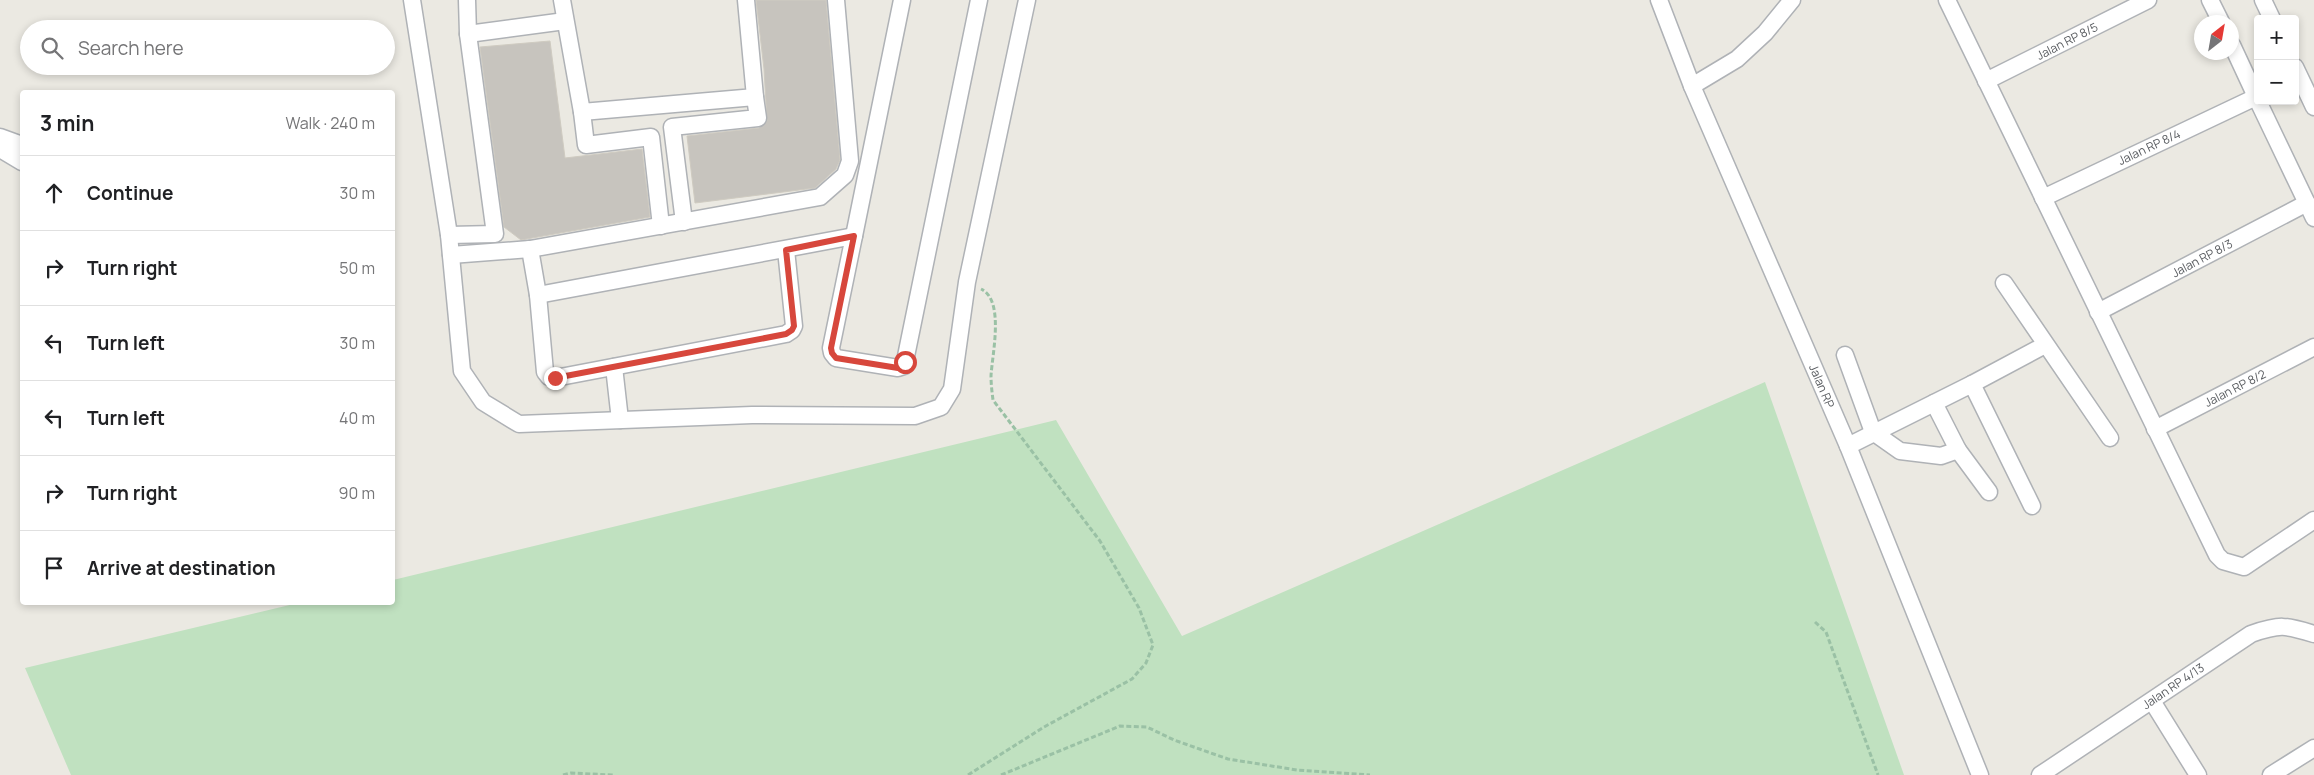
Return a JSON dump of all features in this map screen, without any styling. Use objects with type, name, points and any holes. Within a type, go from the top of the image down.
[{"type":"street","points":[[412,0],[449,235],[462,371],[483,402],[519,424],[752,415],[915,416],[941,407],[952,390],[967,282],[1027,0]]},
{"type":"street","points":[[449,235],[495,234],[468,34],[467,0]]},
{"type":"street","points":[[562,0],[586,145],[651,137],[661,226]]},
{"type":"street","points":[[684,222],[672,127],[758,118],[746,0]]},
{"type":"street","points":[[451,255],[530,248],[820,197],[845,175],[850,161],[836,0]]},
{"type":"street","points":[[902,0],[831,348],[836,358],[898,368],[904,366],[979,0]]},
{"type":"street","name":"Jalan RP","points":[[1659,0],[1692,86],[1848,446],[1980,775]]},
{"type":"street","points":[[1692,86],[1737,59],[1765,32],[1792,0]]},
{"type":"street","points":[[1947,0],[2217,555],[2223,562],[2244,567],[2314,520]]},
{"type":"street","name":"Jalan RP 8/5","points":[[1986,81],[2148,0]]},
{"type":"street","points":[[2210,0],[2218,15]]},
{"type":"street","points":[[2263,0],[2270,15]]},
{"type":"street","points":[[468,34],[565,21]]},
{"type":"street","points":[[2239,60],[2254,93]]},
{"type":"street","points":[[2299,76],[2314,106]]},
{"type":"street","points":[[582,112],[755,97]]},
{"type":"street","name":"Jalan RP 8/4","points":[[2043,198],[2254,101]]},
{"type":"street","points":[[2259,105],[2314,218]]},
{"type":"street","points":[[0,137],[20,144]]},
{"type":"street","points":[[0,149],[20,161]]},
{"type":"street","name":"Jalan RP 8/3","points":[[2098,312],[2306,203]]},
{"type":"street","points":[[538,295],[854,236]]},
{"type":"street","points":[[530,248],[538,295],[545,372],[549,377],[555,378],[786,334],[794,326],[786,250]]},
{"type":"street","points":[[2004,283],[2110,438]]},
{"type":"street","points":[[1848,446],[2045,345]]},
{"type":"street","name":"Jalan RP 8/2","points":[[2155,429],[2314,347]]},
{"type":"street","points":[[1845,354],[1873,432],[1900,451],[1941,456],[1958,450]]},
{"type":"street","points":[[614,366],[620,420]]},
{"type":"street","points":[[1972,384],[2032,506]]},
{"type":"street","points":[[1934,403],[1958,450],[1989,492]]},
{"type":"street","name":"Jalan RP 4/13","points":[[2040,775],[2250,634],[2274,626],[2294,628],[2314,634]]},
{"type":"street","points":[[2152,701],[2198,775]]},
{"type":"street","points":[[2271,775],[2314,748]]},
{"type":"path","points":[[967,282],[985,291],[994,306],[996,328],[991,378],[993,400],[1100,541],[1139,608],[1152,645],[1146,663],[1132,679],[1044,727],[968,775]]},
{"type":"path","points":[[1815,622],[1826,632],[1878,775]]},
{"type":"path","points":[[1001,775],[1120,726],[1147,727],[1174,740],[1228,759],[1298,770],[1370,775]]},
{"type":"path","points":[[563,775],[571,773],[614,775]]},
{"type":"green space","points":[[1765,382],[1904,775],[71,775],[25,668],[290,605],[395,605],[395,580],[1056,420],[1182,636]]},
{"type":"building","points":[[756,0],[826,0],[840,160],[836,169],[815,188],[695,203],[687,136],[759,128],[767,121],[764,69]]},
{"type":"building","points":[[550,41],[565,158],[642,149],[650,217],[521,240],[504,227],[480,47]]},
{"type":"route","points":[[555,378],[786,334],[794,326],[786,250],[854,236],[831,348],[832,353],[836,358],[898,368],[904,366],[905,362]]}]
